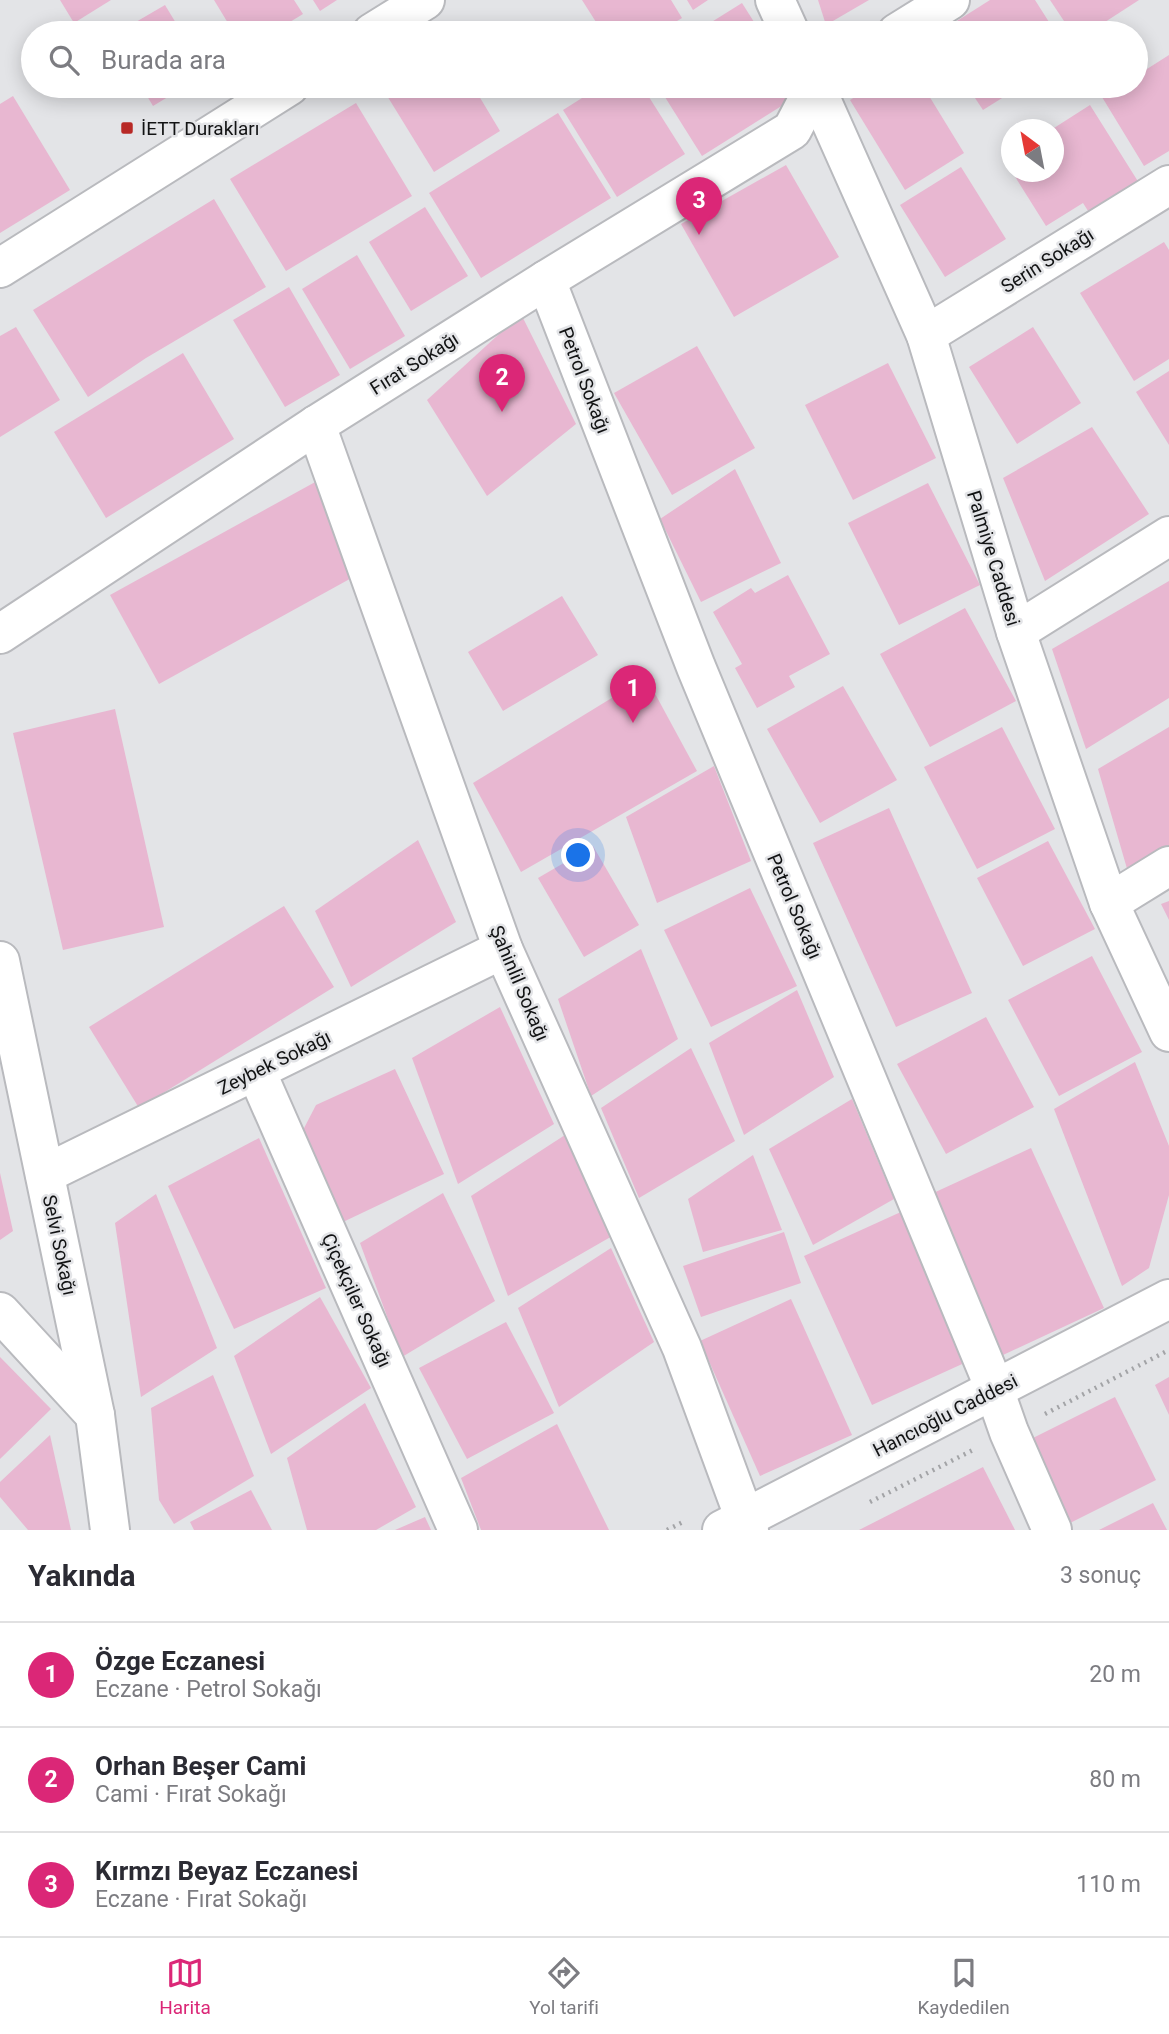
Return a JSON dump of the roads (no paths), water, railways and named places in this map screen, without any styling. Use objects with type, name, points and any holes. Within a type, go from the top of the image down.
[{"type":"street","points":[[392,21],[425,0]]},
{"type":"street","points":[[775,0],[785,21]]},
{"type":"street","points":[[916,21],[950,0]]},
{"type":"street","points":[[0,268],[270,98]]},
{"type":"street","name":"Fırat Sokağı","points":[[0,634],[316,425],[792,130],[809,98]]},
{"type":"street","name":"Palmiye Caddesi","points":[[820,98],[926,335],[1016,632],[1109,903],[1169,1032]]},
{"type":"street","name":"Serin Sokağı","points":[[926,335],[1169,185]]},
{"type":"street","name":"Petrol Sokağı","points":[[546,280],[696,667],[983,1359],[1009,1432],[1052,1530]]},
{"type":"street","name":"Şahinlil Sokağı","points":[[316,425],[503,949],[682,1348],[738,1526]]},
{"type":"street","points":[[1016,632],[1169,536]]},
{"type":"street","points":[[1109,903],[1169,866]]},
{"type":"street","name":"Zeybek Sokağı","points":[[45,1174],[503,949]]},
{"type":"street","name":"Selvi Sokağı","points":[[0,961],[94,1415],[110,1530]]},
{"type":"street","name":"Çiçekçiler Sokağı","points":[[256,1071],[458,1530]]},
{"type":"street","name":"Hancıoğlu Caddesi","points":[[738,1526],[1169,1299]]},
{"type":"street","points":[[0,1312],[94,1415]]},
{"type":"place","name":"İETT Durakları","points":[[127,128]]},
{"type":"place","name":"Kırmzı Beyaz Eczanesi","points":[[699,235]]},
{"type":"place","name":"Orhan Beşer Cami","points":[[502,412]]},
{"type":"place","name":"Özge Eczanesi","points":[[633,723]]}]
